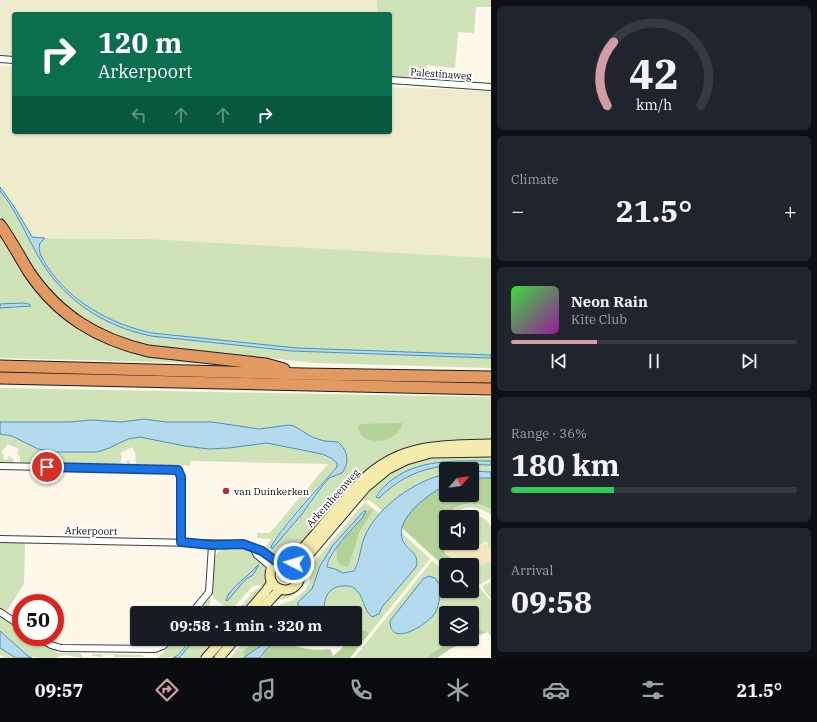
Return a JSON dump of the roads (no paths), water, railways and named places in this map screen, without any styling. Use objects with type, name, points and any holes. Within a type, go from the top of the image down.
[{"type":"highway","points":[[0,225],[29,271],[51,299],[70,316],[99,334],[129,346],[148,350],[266,364],[304,374]]},
{"type":"highway","points":[[0,366],[491,377]]},
{"type":"highway","points":[[0,378],[491,389]]},
{"type":"main road","name":"Arkemheenweg","points":[[290,561],[361,482],[385,463],[404,453],[429,446],[491,444]]},
{"type":"main road","name":"Arkemheenweg","points":[[298,567],[366,487],[388,469],[406,460],[431,453],[491,452]]},
{"type":"main road","points":[[253,606],[272,582],[271,577],[275,565],[281,560],[290,561],[298,567],[300,577],[298,582],[290,589],[280,588],[272,582]]},
{"type":"main road","points":[[264,606],[280,588]]},
{"type":"main road","points":[[206,658],[217,646]]},
{"type":"main road","points":[[219,658],[229,646]]},
{"type":"street","points":[[0,59],[12,60]]},
{"type":"street","name":"Palestinaweg","points":[[392,80],[491,87]]},
{"type":"street","points":[[0,466],[178,470],[181,477],[181,542]]},
{"type":"street","name":"Arkerpoort","points":[[0,539],[181,542],[212,545],[243,544],[262,551],[275,565]]},
{"type":"street","points":[[198,606],[209,592],[212,545]]},
{"type":"street","points":[[0,612],[12,620]]},
{"type":"street","points":[[54,646],[61,648],[155,649],[163,646]]},
{"type":"water","points":[[0,187],[13,205],[32,237],[45,238],[40,243],[40,252],[47,266],[57,279],[80,301],[93,310],[121,324],[152,333],[297,348],[491,355],[491,358],[292,351],[151,336],[133,331],[116,325],[85,308],[58,284],[37,254],[16,214],[0,191]]},
{"type":"water","points":[[23,303],[31,306],[0,308],[0,304]]},
{"type":"water","points":[[144,419],[166,422],[212,422],[259,429],[289,425],[294,426],[312,437],[324,441],[338,442],[346,453],[347,461],[345,469],[342,473],[329,478],[302,514],[272,549],[271,547],[273,543],[288,523],[337,467],[337,463],[331,458],[322,454],[267,443],[209,449],[140,437],[128,439],[97,452],[56,452],[38,449],[12,436],[0,434],[0,422],[69,422],[92,420],[121,422]]},
{"type":"water","points":[[491,461],[491,465],[479,465],[479,462],[444,462]]},
{"type":"water","points":[[439,463],[439,467],[418,472],[405,478],[379,498],[376,497],[388,483],[399,475],[411,469]]},
{"type":"water","points":[[479,471],[491,472],[491,478],[479,478]]},
{"type":"water","points":[[439,476],[439,489],[423,500],[408,516],[403,524],[401,533],[403,541],[415,555],[417,562],[416,567],[382,607],[379,614],[372,617],[369,614],[360,594],[352,587],[346,586],[339,586],[331,590],[326,598],[324,606],[298,606],[298,602],[312,589],[320,566],[333,545],[364,511],[366,511],[363,517],[336,548],[328,561],[327,567],[343,573],[354,571],[358,563],[365,536],[378,515],[399,496],[422,482]]},
{"type":"water","points":[[259,565],[253,575],[246,579],[227,601],[228,595],[232,590]]},
{"type":"water","points":[[429,576],[435,578],[439,584],[440,598],[437,610],[431,618],[418,628],[402,634],[396,633],[392,629],[390,621],[423,579]]},
{"type":"water","points":[[0,631],[12,642],[12,646],[17,646],[32,658],[16,658],[0,648]]},
{"type":"water","points":[[186,646],[189,646],[179,658],[173,658],[178,655]]},
{"type":"water","points":[[261,646],[271,646],[260,658],[243,658]]},
{"type":"place","name":"van Duinkerken","points":[[226,491]]}]
